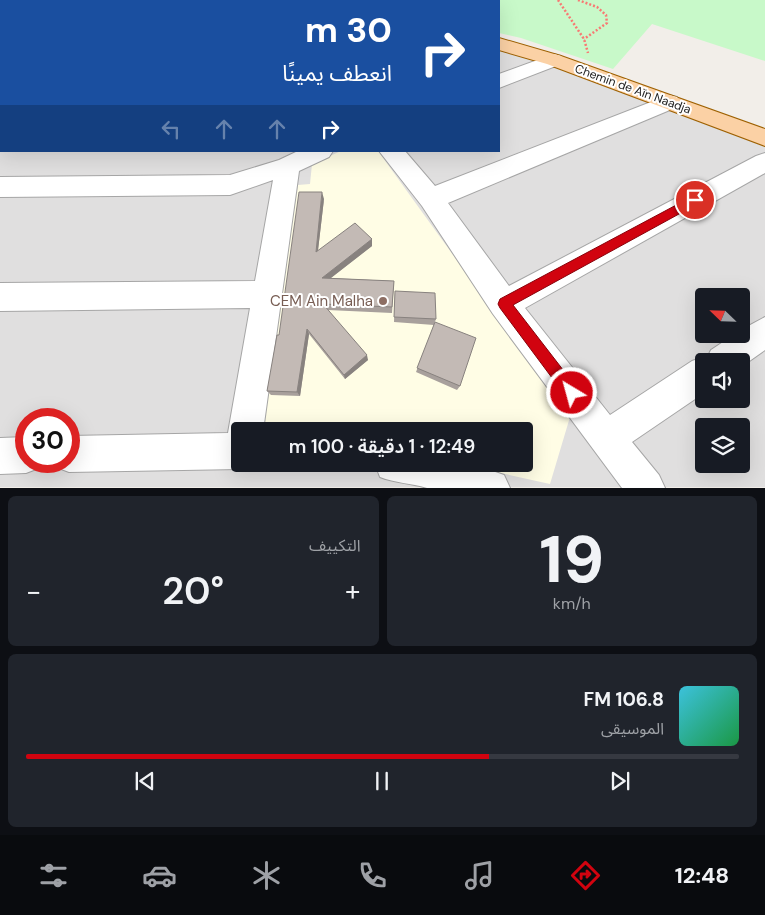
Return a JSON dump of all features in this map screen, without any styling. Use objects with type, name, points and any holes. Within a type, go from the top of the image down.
[{"type":"main road","name":"Chemin de Aïn Naadja","points":[[500,44],[554,60],[765,138]]},
{"type":"street","points":[[500,81],[554,60]]},
{"type":"street","points":[[431,199],[669,102]]},
{"type":"street","points":[[0,187],[230,185],[288,166],[319,152]]},
{"type":"street","points":[[392,152],[431,199],[504,304],[646,488]]},
{"type":"street","points":[[504,304],[765,162]]},
{"type":"street","points":[[246,422],[288,166]]},
{"type":"street","points":[[0,297],[266,294]]},
{"type":"street","points":[[734,353],[765,332]]},
{"type":"street","points":[[606,438],[695,379]]},
{"type":"street","points":[[80,454],[231,451]]},
{"type":"street","points":[[0,456],[15,455]]},
{"type":"street","points":[[408,472],[491,488]]},
{"type":"path","points":[[558,0],[584,39],[595,75]]},
{"type":"path","points":[[578,0],[597,7],[606,15],[607,23],[584,39]]},
{"type":"shaded area","points":[[500,48],[560,68],[765,144],[765,487],[0,487],[0,152],[500,152]]},
{"type":"shaded area","name":"CEM Ain Malha","points":[[339,152],[379,152],[570,417],[550,484],[496,472],[533,472],[533,422],[262,422],[298,185],[310,184],[312,164]]},
{"type":"green space","points":[[500,0],[765,0],[765,61],[652,24],[613,69],[521,38],[500,33]]},
{"type":"building","points":[[299,192],[322,192],[316,252],[355,223],[372,239],[322,278],[394,281],[392,307],[323,304],[367,355],[344,375],[307,329],[297,392],[267,391],[277,335],[279,335]]},
{"type":"building","points":[[395,291],[435,293],[436,319],[394,317]]},
{"type":"building","points":[[435,322],[476,338],[460,386],[417,368]]},
{"type":"place","name":"CEM Ain Malha","points":[[383,301]]},
{"type":"route","points":[[572,393],[504,304],[695,200]]}]
